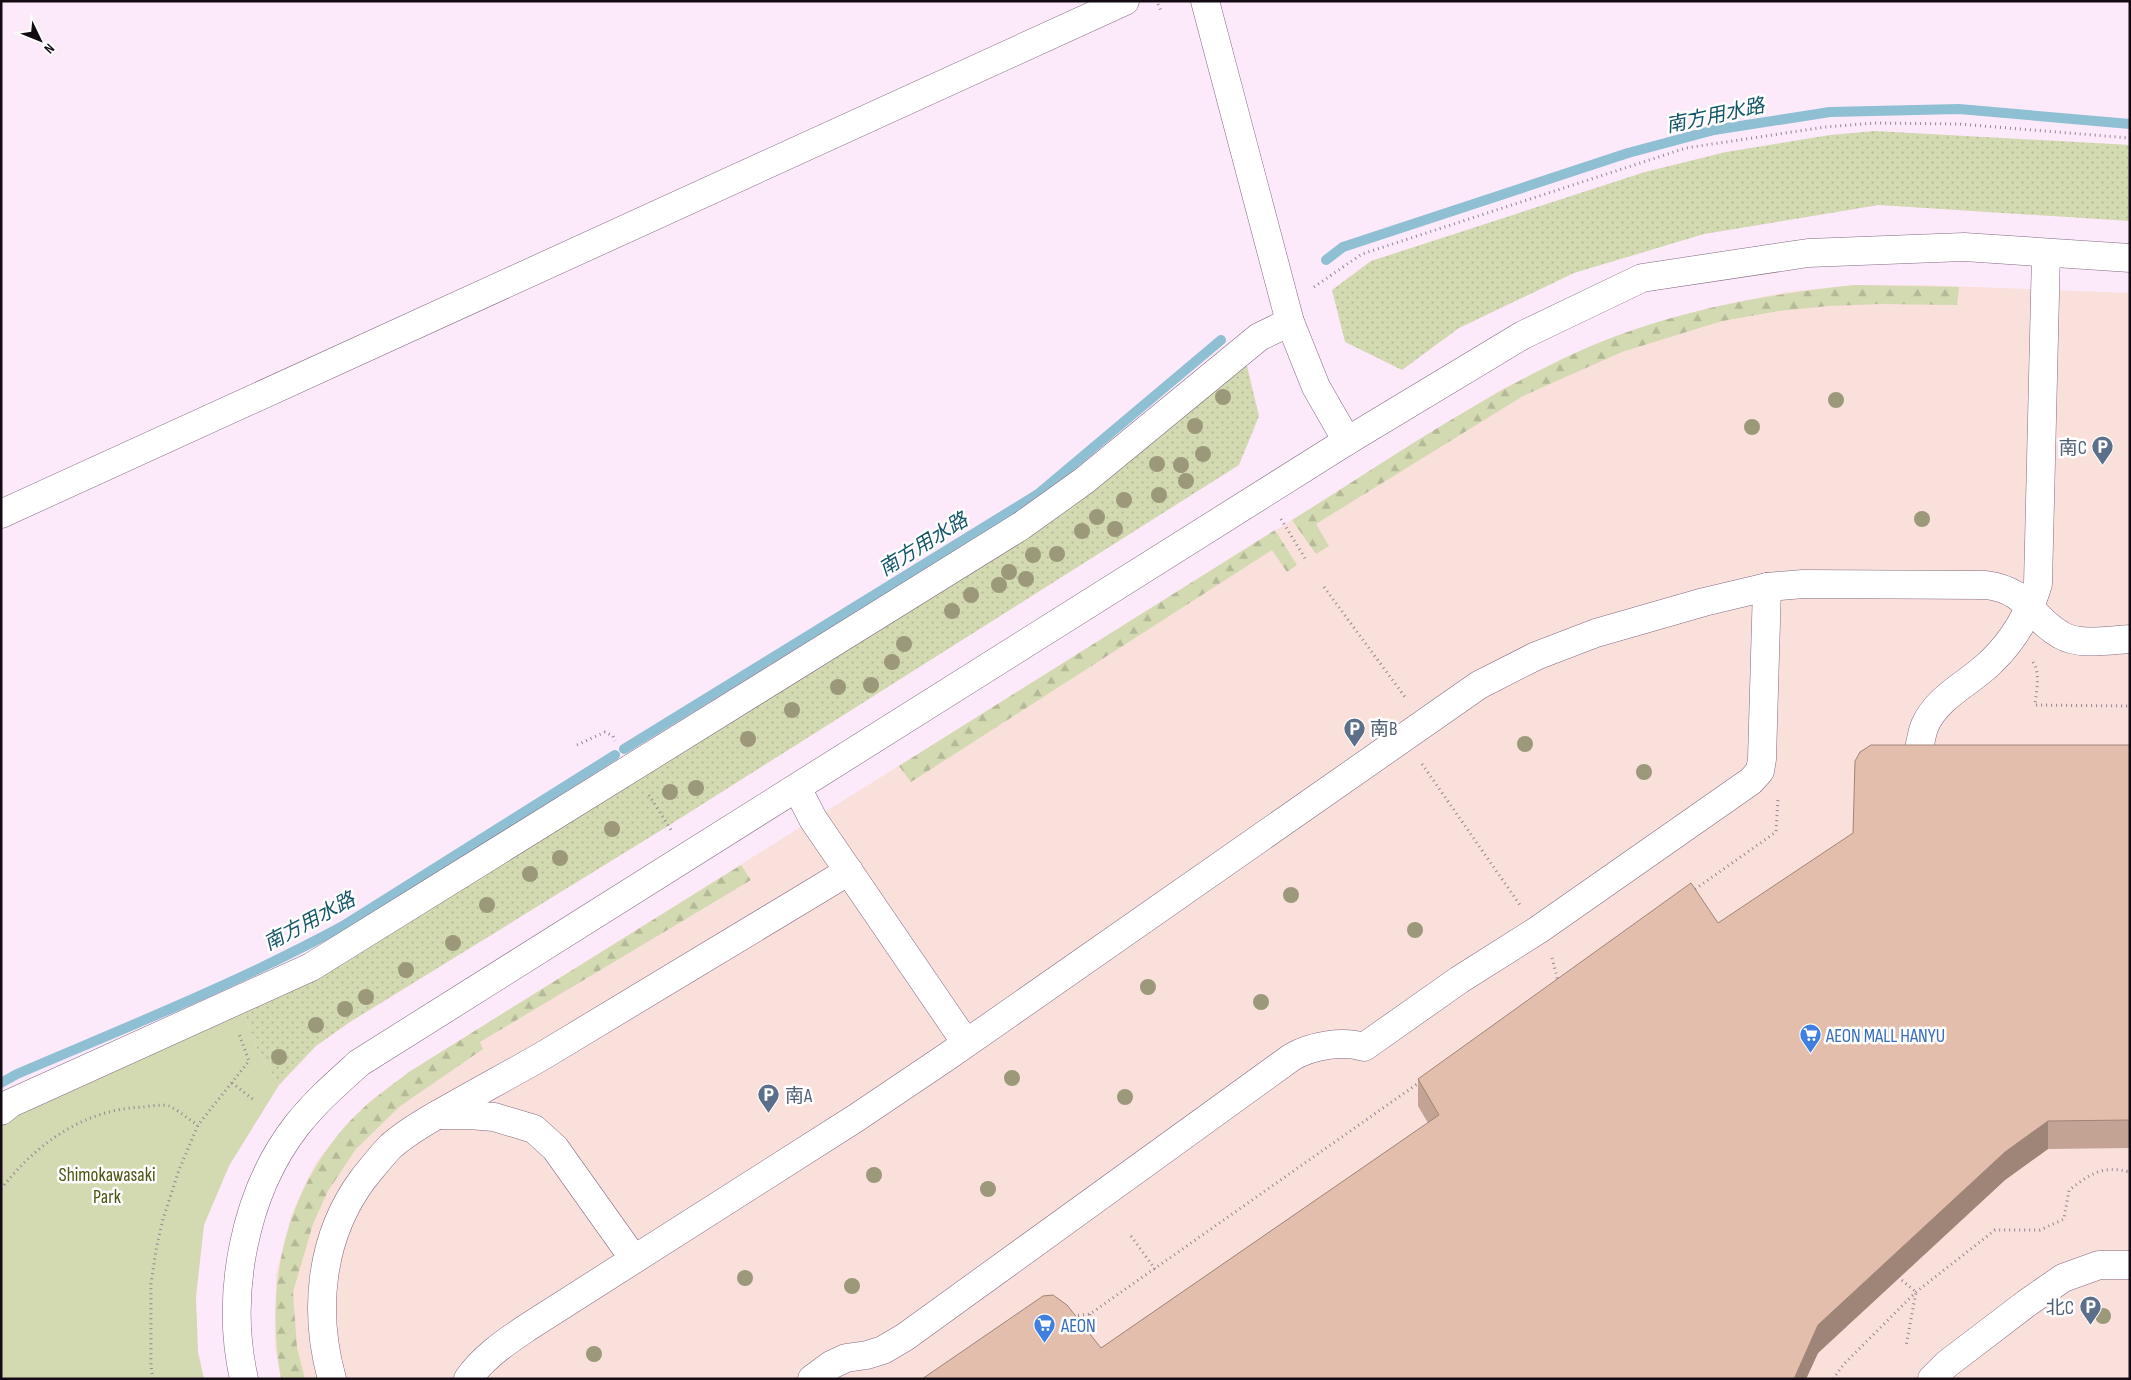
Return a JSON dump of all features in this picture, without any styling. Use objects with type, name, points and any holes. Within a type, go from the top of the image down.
[{"type":"street","points":[[1,514],[1125,1]]},
{"type":"street","points":[[1205,1],[1290,322],[1316,387],[1347,441]]},
{"type":"street","points":[[244,1379],[239,1357],[239,1279],[246,1233],[260,1188],[278,1153],[298,1124],[359,1062],[1347,441],[1523,335],[1642,278],[1808,253],[1964,247],[2046,254],[2130,258]]},
{"type":"street","points":[[1919,748],[1924,725],[1942,701],[1991,663],[2013,638],[2031,608],[2038,584],[2040,568],[2046,254]]},
{"type":"street","points":[[1,1111],[12,1104],[311,967],[1021,526],[1085,480],[1259,337],[1290,322]]},
{"type":"street","points":[[468,1379],[474,1369],[504,1343],[856,1118],[1479,685],[1536,656],[1596,632],[1704,602],[1767,587],[1804,584],[1986,585],[2002,587],[2022,598],[2060,635],[2074,640],[2130,639]]},
{"type":"street","points":[[812,1379],[831,1365],[846,1358],[867,1355],[883,1350],[905,1337],[1292,1057],[1304,1050],[1314,1048],[1355,1044],[1364,1047],[1459,980],[1538,930],[1751,781],[1760,771],[1762,759],[1767,587]]},
{"type":"street","points":[[797,788],[813,820],[966,1043]]},
{"type":"street","points":[[332,1379],[326,1357],[321,1299],[327,1253],[342,1212],[363,1180],[391,1146],[437,1115],[561,1045],[849,871]]},
{"type":"street","points":[[437,1115],[494,1117],[534,1130],[555,1148],[634,1259]]},
{"type":"street","points":[[1932,1379],[1947,1364],[2063,1278],[2099,1265],[2130,1265]]},
{"type":"path","points":[[1156,1],[1162,13]]},
{"type":"path","points":[[1314,287],[1362,254],[1686,148],[1825,127],[1875,122],[1959,124],[2130,138]]},
{"type":"path","points":[[1280,516],[1306,560]]},
{"type":"path","points":[[1324,587],[1409,703]]},
{"type":"path","points":[[2032,660],[2036,666],[2037,678],[2035,705],[2130,706]]},
{"type":"path","points":[[577,746],[605,732],[612,736],[616,744]]},
{"type":"path","points":[[1417,758],[1524,911]]},
{"type":"path","points":[[1550,950],[1559,985]]},
{"type":"path","points":[[153,1379],[151,1366],[152,1284],[156,1250],[163,1219],[179,1170],[198,1126],[249,1061],[228,1006]]},
{"type":"path","points":[[232,1083],[254,1100]]},
{"type":"path","points":[[1,1189],[14,1172],[42,1144],[71,1126],[99,1115],[136,1107],[168,1106],[198,1126]]},
{"type":"path","points":[[1833,1379],[1844,1364],[1916,1292],[1995,1230],[2040,1230],[2064,1219],[2068,1190],[2086,1178],[2102,1170],[2130,1172]]},
{"type":"path","points":[[1131,1236],[1155,1268]]},
{"type":"path","points":[[1898,1277],[1916,1292]]},
{"type":"path","points":[[1906,1346],[1916,1292]]},
{"type":"path","points":[[1087,1339],[1090,1314]]},
{"type":"shaded area","name":"AEON MALL HANYU","points":[[1855,285],[1921,285],[2130,293],[2130,1379],[281,1379],[275,1348],[276,1275],[291,1216],[315,1164],[343,1128],[371,1100],[409,1072],[1500,390],[1574,354],[1639,329],[1709,308],[1785,292]]},
{"type":"green space","points":[[1875,131],[2130,145],[2130,221],[1879,205],[1704,234],[1574,273],[1459,328],[1402,370],[1345,342],[1332,290],[1371,261],[1645,172],[1726,152],[1830,135]]},
{"type":"green space","points":[[1855,285],[1959,287],[1957,305],[1880,304],[1829,306],[1779,311],[1722,321],[1622,352],[1523,396],[1316,524],[1329,546],[1316,554],[1292,520],[1500,391],[1573,354],[1606,340],[1676,317],[1747,300]]},
{"type":"green space","points":[[1245,358],[1259,416],[1239,465],[668,826],[350,1022],[316,1046],[279,1085],[257,1049],[241,1006],[635,774]]},
{"type":"green space","points":[[1275,530],[1297,565],[1287,572],[1272,550],[911,782],[899,766]]},
{"type":"green space","points":[[741,865],[751,880],[480,1042],[483,1049],[399,1107],[356,1149],[328,1191],[313,1224],[293,1292],[297,1348],[305,1379],[281,1379],[277,1346],[276,1312],[278,1279],[284,1247],[293,1215],[306,1185],[322,1156],[350,1121],[374,1099],[409,1072]]},
{"type":"green space","name":"Shimokawasaki Park","points":[[241,1006],[257,1049],[279,1085],[229,1166],[204,1225],[196,1297],[198,1352],[204,1379],[1,1379],[1,1124],[31,1102]]},
{"type":"building","name":"AEON MALL HANYU","points":[[1871,745],[2130,745],[2130,1120],[2048,1121],[2005,1152],[1818,1325],[1794,1379],[922,1379],[1043,1296],[1053,1295],[1067,1305],[1101,1348],[1439,1115],[1418,1079],[1691,883],[1718,923],[1853,833],[1855,761],[1860,752]]},
{"type":"waterway","name":"南方用水路","points":[[1326,260],[1343,247],[1628,153],[1714,130],[1830,112],[1959,109],[2130,124]]},
{"type":"waterway","name":"南方用水路","points":[[624,749],[1038,494],[1221,340]]},
{"type":"waterway","name":"南方用水路","points":[[1,1083],[17,1074],[141,1022],[263,967],[343,926],[615,755]]},
{"type":"place","name":"南C","points":[[2103,466]]},
{"type":"place","name":"南B","points":[[1354,747]]},
{"type":"place","name":"AEON MALL HANYU","points":[[1810,1054]]},
{"type":"place","name":"南A","points":[[769,1114]]},
{"type":"place","name":"北C","points":[[2090,1326]]},
{"type":"place","name":"AEON","points":[[1045,1344]]}]
